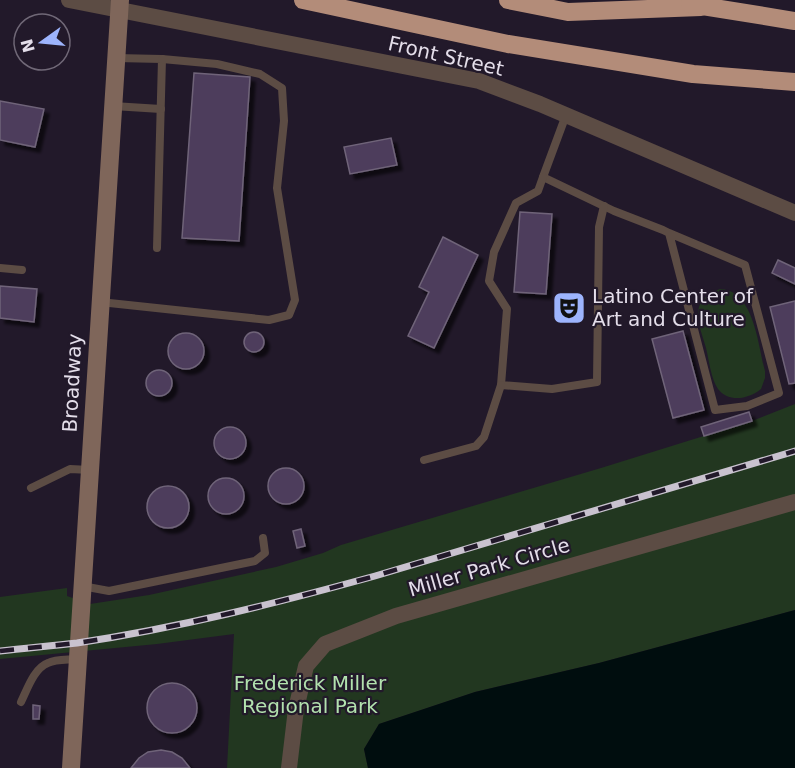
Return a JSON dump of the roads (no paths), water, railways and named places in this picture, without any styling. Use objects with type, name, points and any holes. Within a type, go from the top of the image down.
[{"type":"highway","points":[[303,0],[508,44],[693,74],[795,82]]},
{"type":"highway","points":[[508,0],[568,12],[701,7]]},
{"type":"highway","points":[[677,0],[701,7],[795,21]]},
{"type":"street","name":"Front Street","points":[[69,0],[119,4],[479,81],[566,115],[795,213]]},
{"type":"street","name":"Broadway","points":[[71,768],[76,659],[119,4]]},
{"type":"street","name":"Miller Park Circle","points":[[289,768],[296,709],[306,666],[325,644],[396,616],[795,502]]},
{"type":"lane","points":[[99,302],[269,320],[289,315],[295,300],[277,188],[284,121],[282,88],[260,74],[217,64],[116,58]]},
{"type":"lane","points":[[157,248],[162,59]]},
{"type":"lane","points":[[112,106],[160,109]]},
{"type":"lane","points":[[424,460],[476,446],[484,437],[501,385],[507,309],[489,281],[494,252],[516,203],[537,191],[566,115]]},
{"type":"lane","points":[[543,177],[604,206],[669,233],[745,265],[779,393],[747,406],[715,410],[669,233]]},
{"type":"lane","points":[[501,385],[552,389],[597,382],[599,227],[604,206]]},
{"type":"lane","points":[[0,268],[22,270]]},
{"type":"lane","points":[[31,488],[69,469],[90,470]]},
{"type":"lane","points":[[81,586],[109,591],[255,561],[265,553],[263,538]]},
{"type":"lane","points":[[21,702],[36,673],[44,665],[53,661],[76,659]]},
{"type":"railway","points":[[0,651],[115,637],[264,605],[375,576],[795,451]]},
{"type":"place","name":"Latino Center of Art and Culture","points":[[569,308]]},
{"type":"park label","name":"Frederick Miller Regional Park","points":[[310,694]]}]
